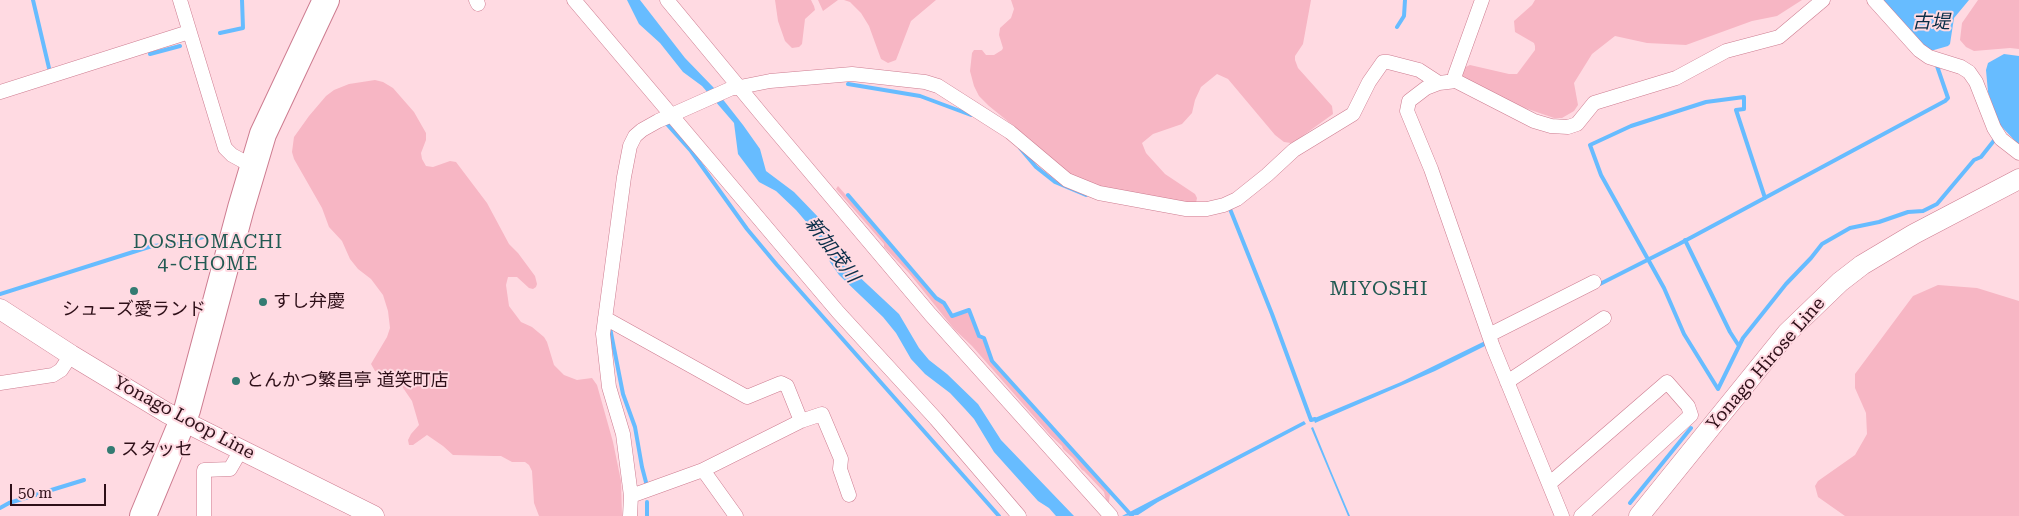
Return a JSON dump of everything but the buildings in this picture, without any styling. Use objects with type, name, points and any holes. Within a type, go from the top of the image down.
[{"type":"highway","points":[[250,165],[255,131],[275,80],[312,0]]},
{"type":"highway","points":[[143,516],[175,416],[180,377],[228,212],[272,113],[326,0]]},
{"type":"highway","points":[[126,516],[175,416]]},
{"type":"main road","name":"Yonago Hirose Line","points":[[1639,516],[1788,334],[1840,282],[1862,264],[1914,234],[2019,179]]},
{"type":"main road","name":"Yonago Loop Line","points":[[0,309],[71,355],[175,416],[374,516]]},
{"type":"street","points":[[180,0],[224,148],[250,165]]},
{"type":"street","points":[[574,0],[675,114],[838,312],[936,419],[1020,516]]},
{"type":"street","points":[[667,0],[735,88],[930,314],[1111,516]]},
{"type":"street","points":[[1456,81],[1455,75],[1482,0]]},
{"type":"street","points":[[1562,516],[1489,335],[1431,169],[1407,111],[1409,101],[1426,88],[1439,83],[1456,81],[1534,121],[1551,126],[1568,127],[1577,124],[1594,104],[1676,78],[1726,51],[1778,37],[1824,0]]},
{"type":"street","points":[[1874,0],[1919,50],[1929,57],[1961,67],[1969,72],[1976,82],[1994,128],[2001,139],[2019,153]]},
{"type":"street","points":[[0,92],[189,32]]},
{"type":"street","points":[[630,516],[631,496],[623,434],[606,373],[603,334],[624,177],[630,146],[635,136],[642,130],[735,88],[770,81],[852,74],[925,82],[938,86],[1010,132],[1067,180],[1099,193],[1197,210],[1224,205],[1237,199],[1294,150],[1354,114],[1369,82],[1383,62],[1418,70],[1428,74],[1439,83]]},
{"type":"street","points":[[1489,335],[1594,282]]},
{"type":"street","points":[[605,318],[747,397],[782,383],[787,386],[801,421]]},
{"type":"street","points":[[1507,382],[1604,318]]},
{"type":"street","points":[[0,383],[52,375],[61,370],[71,355]]},
{"type":"street","points":[[1549,484],[1667,382],[1688,406],[1691,415],[1580,516]]},
{"type":"street","points":[[631,496],[703,470],[801,421],[822,414],[841,459],[840,470],[849,495]]},
{"type":"street","points":[[204,516],[204,470],[230,469],[241,450]]},
{"type":"street","points":[[703,470],[736,516]]},
{"type":"shaded area","points":[[775,0],[811,0],[815,10],[805,19],[802,44],[799,47],[792,48],[785,41],[778,21]]},
{"type":"shaded area","points":[[818,0],[838,0],[823,11]]},
{"type":"shaded area","points":[[844,0],[936,0],[911,21],[896,60],[888,63],[881,59],[869,26],[861,13],[850,2]]},
{"type":"shaded area","points":[[1011,0],[1311,0],[1303,44],[1295,56],[1295,60],[1298,68],[1332,106],[1333,114],[1297,140],[1291,143],[1284,142],[1275,135],[1228,79],[1217,74],[1201,87],[1192,113],[1182,124],[1153,134],[1142,143],[1146,153],[1165,174],[1195,194],[1197,198],[1196,203],[1193,205],[1087,184],[1055,164],[1031,140],[989,106],[979,96],[974,86],[970,71],[972,53],[974,50],[982,50],[986,55],[994,55],[1002,50],[999,35],[1000,28],[1011,18],[1014,9]]},
{"type":"shaded area","points":[[1535,0],[1802,0],[1777,16],[1752,21],[1686,45],[1647,43],[1615,36],[1592,54],[1574,83],[1578,105],[1574,111],[1562,118],[1554,118],[1522,107],[1462,76],[1463,68],[1470,65],[1509,74],[1517,74],[1535,50],[1535,46],[1534,43],[1515,32],[1514,21]]},
{"type":"shaded area","points":[[1978,0],[2019,0],[2019,49],[1974,51],[1966,47],[1960,40],[1962,23]]},
{"type":"shaded area","points":[[375,80],[393,88],[414,112],[426,133],[426,140],[421,153],[426,166],[433,167],[450,161],[456,162],[487,203],[509,244],[535,276],[537,284],[533,289],[529,288],[517,277],[508,277],[506,285],[509,306],[521,322],[532,327],[544,337],[554,365],[564,375],[577,380],[592,378],[597,385],[613,442],[621,481],[622,516],[539,516],[534,503],[532,471],[525,462],[512,462],[501,456],[453,455],[427,435],[413,445],[409,445],[408,440],[411,434],[419,425],[412,401],[399,382],[388,375],[375,371],[371,364],[387,337],[390,328],[388,311],[383,295],[371,279],[358,269],[350,259],[342,241],[329,227],[322,208],[294,159],[292,152],[294,137],[326,96],[334,90],[349,84]]},
{"type":"shaded area","points":[[838,186],[936,298],[944,303],[951,317],[969,312],[978,337],[983,340],[991,362],[1108,488],[1110,494],[1108,509],[1104,492],[1051,436],[972,346],[954,329],[909,273],[884,247],[884,244],[836,189]]},
{"type":"shaded area","points":[[1938,285],[1977,288],[2019,301],[2019,516],[1845,516],[1818,497],[1815,486],[1818,481],[1855,455],[1867,434],[1866,413],[1855,388],[1855,374],[1913,296]]},
{"type":"water","name":"新加茂川","points":[[627,0],[640,0],[685,58],[714,88],[743,125],[760,149],[766,171],[794,192],[821,220],[845,261],[853,271],[899,314],[919,348],[929,360],[947,374],[978,404],[1001,440],[1074,516],[1056,516],[1049,508],[1038,501],[994,452],[974,419],[950,393],[925,374],[911,359],[896,333],[883,317],[839,275],[830,262],[820,238],[796,210],[776,191],[759,182],[738,154],[734,123],[702,86],[683,72],[660,43],[639,24]]},
{"type":"water","name":"古堤","points":[[1882,0],[1969,0],[1954,18],[1950,44],[1934,50],[1928,50]]},
{"type":"water","points":[[2004,54],[2019,56],[2019,145],[1999,124],[1988,92],[1986,70],[1988,63]]},
{"type":"water","points":[[1485,341],[1487,345],[1435,371],[1315,423],[1314,420],[1311,422],[1310,420],[1401,382]]},
{"type":"water","points":[[1304,421],[1306,424],[1158,502],[1138,515],[1122,516]]},
{"type":"water","points":[[1313,427],[1350,516],[1348,516],[1311,428]]},
{"type":"waterway","points":[[33,0],[49,68]]},
{"type":"waterway","points":[[220,33],[243,28],[242,0]]},
{"type":"waterway","points":[[1397,27],[1404,16],[1405,0]]},
{"type":"waterway","points":[[150,54],[180,46]]},
{"type":"waterway","points":[[1596,286],[1679,244],[1945,101],[1948,98],[1937,66]]},
{"type":"waterway","points":[[848,84],[920,96],[971,115]]},
{"type":"waterway","points":[[1765,198],[1736,110],[1744,109],[1744,97],[1706,102],[1631,126],[1590,145],[1601,175],[1664,288],[1684,334],[1718,389],[1743,338],[1786,284],[1822,244],[1850,228],[1879,222],[1908,212],[1923,211],[1937,204],[1974,160],[1981,157],[1996,138]]},
{"type":"waterway","points":[[664,124],[666,123],[691,151],[747,229],[777,265],[999,516]]},
{"type":"waterway","points":[[1020,148],[1036,167],[1055,182],[1086,195]]},
{"type":"waterway","points":[[848,195],[936,298],[944,303],[952,316],[969,310],[979,336],[984,338],[992,361],[1132,516]]},
{"type":"waterway","points":[[1228,209],[1230,209],[1272,314],[1311,420],[1315,419]]},
{"type":"waterway","points":[[0,294],[152,246],[178,244],[203,237]]},
{"type":"waterway","points":[[1685,240],[1730,332],[1739,346]]},
{"type":"waterway","points":[[610,328],[623,394],[635,427],[647,486]]},
{"type":"waterway","points":[[1630,503],[1691,428]]},
{"type":"waterway","points":[[0,508],[9,503],[84,480]]},
{"type":"waterway","points":[[647,502],[647,516]]},
{"type":"place","name":"シューズ愛ランド","points":[[134,291]]},
{"type":"place","name":"すし弁慶","points":[[263,302]]},
{"type":"place","name":"とんかつ繁昌亭 道笑町店","points":[[236,381]]},
{"type":"place","name":"スタッセ","points":[[111,450]]},
{"type":"district","name":"DOSHOMACHI 4-CHOME","points":[[208,253]]},
{"type":"district","name":"MIYOSHI","points":[[1379,289]]}]
